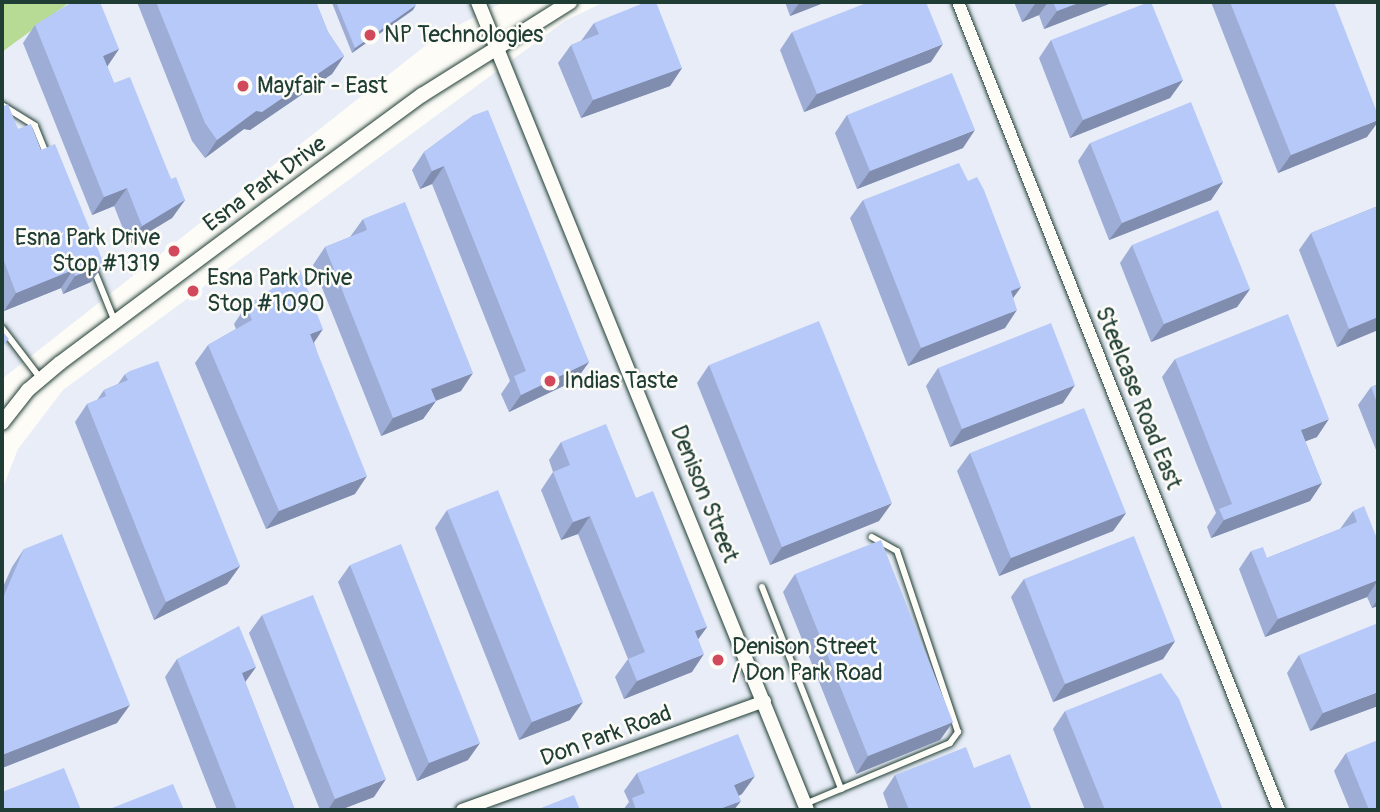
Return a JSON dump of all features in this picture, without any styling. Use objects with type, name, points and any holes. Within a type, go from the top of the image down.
[{"type":"street","name":"Denison Street","points":[[478,2],[806,807]]},
{"type":"street","name":"Esna Park Drive","points":[[2,423],[41,380],[422,95],[570,2]]},
{"type":"street","name":"Steelcase Road East","points":[[958,2],[1279,810]]},
{"type":"street","name":"Don Park Road","points":[[461,810],[765,701]]},
{"type":"lane","points":[[2,105],[35,126],[50,162]]},
{"type":"lane","points":[[90,260],[116,324]]},
{"type":"lane","points":[[2,328],[41,380]]},
{"type":"lane","points":[[806,807],[841,789],[950,743],[958,732],[897,551],[872,537]]},
{"type":"lane","points":[[762,587],[841,789]]},
{"type":"shaded area","points":[[2,2],[504,2],[439,35],[2,379]]},
{"type":"shaded area","points":[[604,2],[1378,2],[1378,810],[2,810],[2,490],[18,449],[63,390],[565,21]]},
{"type":"green space","points":[[2,2],[70,2],[2,52]]},
{"type":"building","points":[[72,2],[100,2],[119,49],[103,56],[114,83],[130,77],[171,179],[176,177],[185,200],[142,226],[127,188],[104,197],[35,25]]},
{"type":"building","name":"Mayfair - East","points":[[156,2],[316,2],[328,32],[344,56],[262,112],[256,111],[217,140],[205,123]]},
{"type":"building","points":[[336,2],[414,2],[416,5],[355,48]]},
{"type":"building","points":[[646,2],[656,2],[682,68],[593,100],[571,45],[599,34],[594,23]]},
{"type":"building","points":[[869,2],[926,2],[943,44],[817,94],[792,32]]},
{"type":"building","points":[[1053,2],[1081,2],[1057,11]]},
{"type":"building","points":[[1149,2],[1183,80],[1083,120],[1051,40]]},
{"type":"building","points":[[1230,2],[1334,2],[1378,120],[1291,155]]},
{"type":"building","points":[[952,73],[975,130],[870,171],[847,115]]},
{"type":"building","points":[[1191,102],[1223,182],[1122,223],[1090,143]]},
{"type":"building","points":[[8,104],[18,129],[31,124],[41,150],[55,144],[104,264],[75,276],[73,270],[16,293],[2,256],[2,107]]},
{"type":"building","points":[[488,110],[589,362],[521,395],[514,376],[526,371],[444,166],[432,171],[424,152],[474,115]]},
{"type":"building","points":[[959,163],[968,181],[977,177],[984,190],[1021,287],[1011,291],[1017,310],[921,348],[863,200]]},
{"type":"building","points":[[405,202],[473,373],[431,389],[436,401],[393,418],[325,247],[367,230],[363,219]]},
{"type":"building","points":[[1378,206],[1378,317],[1349,329],[1311,233]]},
{"type":"building","points":[[1218,210],[1250,289],[1164,324],[1132,245]]},
{"type":"building","points":[[300,270],[323,329],[310,334],[367,476],[279,511],[208,345],[252,320],[246,306]]},
{"type":"building","points":[[1288,314],[1329,419],[1301,430],[1322,483],[1224,520],[1219,509],[1232,504],[1175,359]]},
{"type":"building","points":[[819,321],[892,503],[782,547],[709,365]]},
{"type":"building","points":[[1051,323],[1075,385],[962,429],[938,368]]},
{"type":"building","points":[[2,331],[9,339],[2,346]]},
{"type":"building","points":[[158,361],[240,566],[166,602],[87,404],[106,396],[104,390],[128,380],[125,374]]},
{"type":"building","points":[[1378,384],[1378,405],[1371,387]]},
{"type":"building","points":[[1084,408],[1126,513],[1011,558],[970,453]]},
{"type":"building","points":[[606,424],[636,498],[653,491],[707,627],[695,631],[704,654],[637,681],[628,659],[645,652],[590,516],[573,522],[553,472],[570,465],[561,442]]},
{"type":"building","points":[[498,490],[583,702],[532,722],[447,510]]},
{"type":"building","points":[[1364,506],[1378,541],[1378,580],[1278,619],[1251,551],[1263,547],[1267,558],[1357,522],[1353,511]]},
{"type":"building","points":[[62,534],[130,705],[2,755],[2,600],[24,549]]},
{"type":"building","points":[[1134,536],[1175,641],[1065,684],[1024,579]]},
{"type":"building","points":[[881,540],[953,722],[868,756],[795,574]]},
{"type":"building","points":[[401,544],[480,743],[429,763],[350,565]]},
{"type":"building","points":[[313,595],[386,779],[335,799],[262,615]]},
{"type":"building","points":[[1378,623],[1378,692],[1323,713],[1299,655]]},
{"type":"building","points":[[239,626],[256,667],[242,673],[295,810],[237,810],[177,659]]},
{"type":"building","points":[[1161,673],[1179,699],[1223,810],[1105,810],[1065,711]]},
{"type":"building","points":[[738,734],[755,776],[734,785],[741,801],[717,810],[636,810],[632,798],[645,793],[637,773]]},
{"type":"building","points":[[1378,740],[1378,810],[1369,810],[1346,753]]},
{"type":"building","points":[[966,747],[974,768],[1010,754],[1032,810],[909,810],[895,775]]},
{"type":"building","points":[[64,768],[81,810],[2,810],[2,792]]},
{"type":"building","points":[[173,784],[184,810],[107,810]]},
{"type":"building","points":[[574,795],[580,810],[536,810]]},
{"type":"place","name":"NP Technologies","points":[[370,35]]},
{"type":"place","name":"Mayfair - East","points":[[243,86]]},
{"type":"place","name":"Esna Park Drive Stop #1319","points":[[174,251]]},
{"type":"place","name":"Esna Park Drive Stop #1090","points":[[193,291]]},
{"type":"place","name":"Indias Taste","points":[[550,381]]},
{"type":"place","name":"Denison Street / Don Park Road","points":[[718,660]]}]
